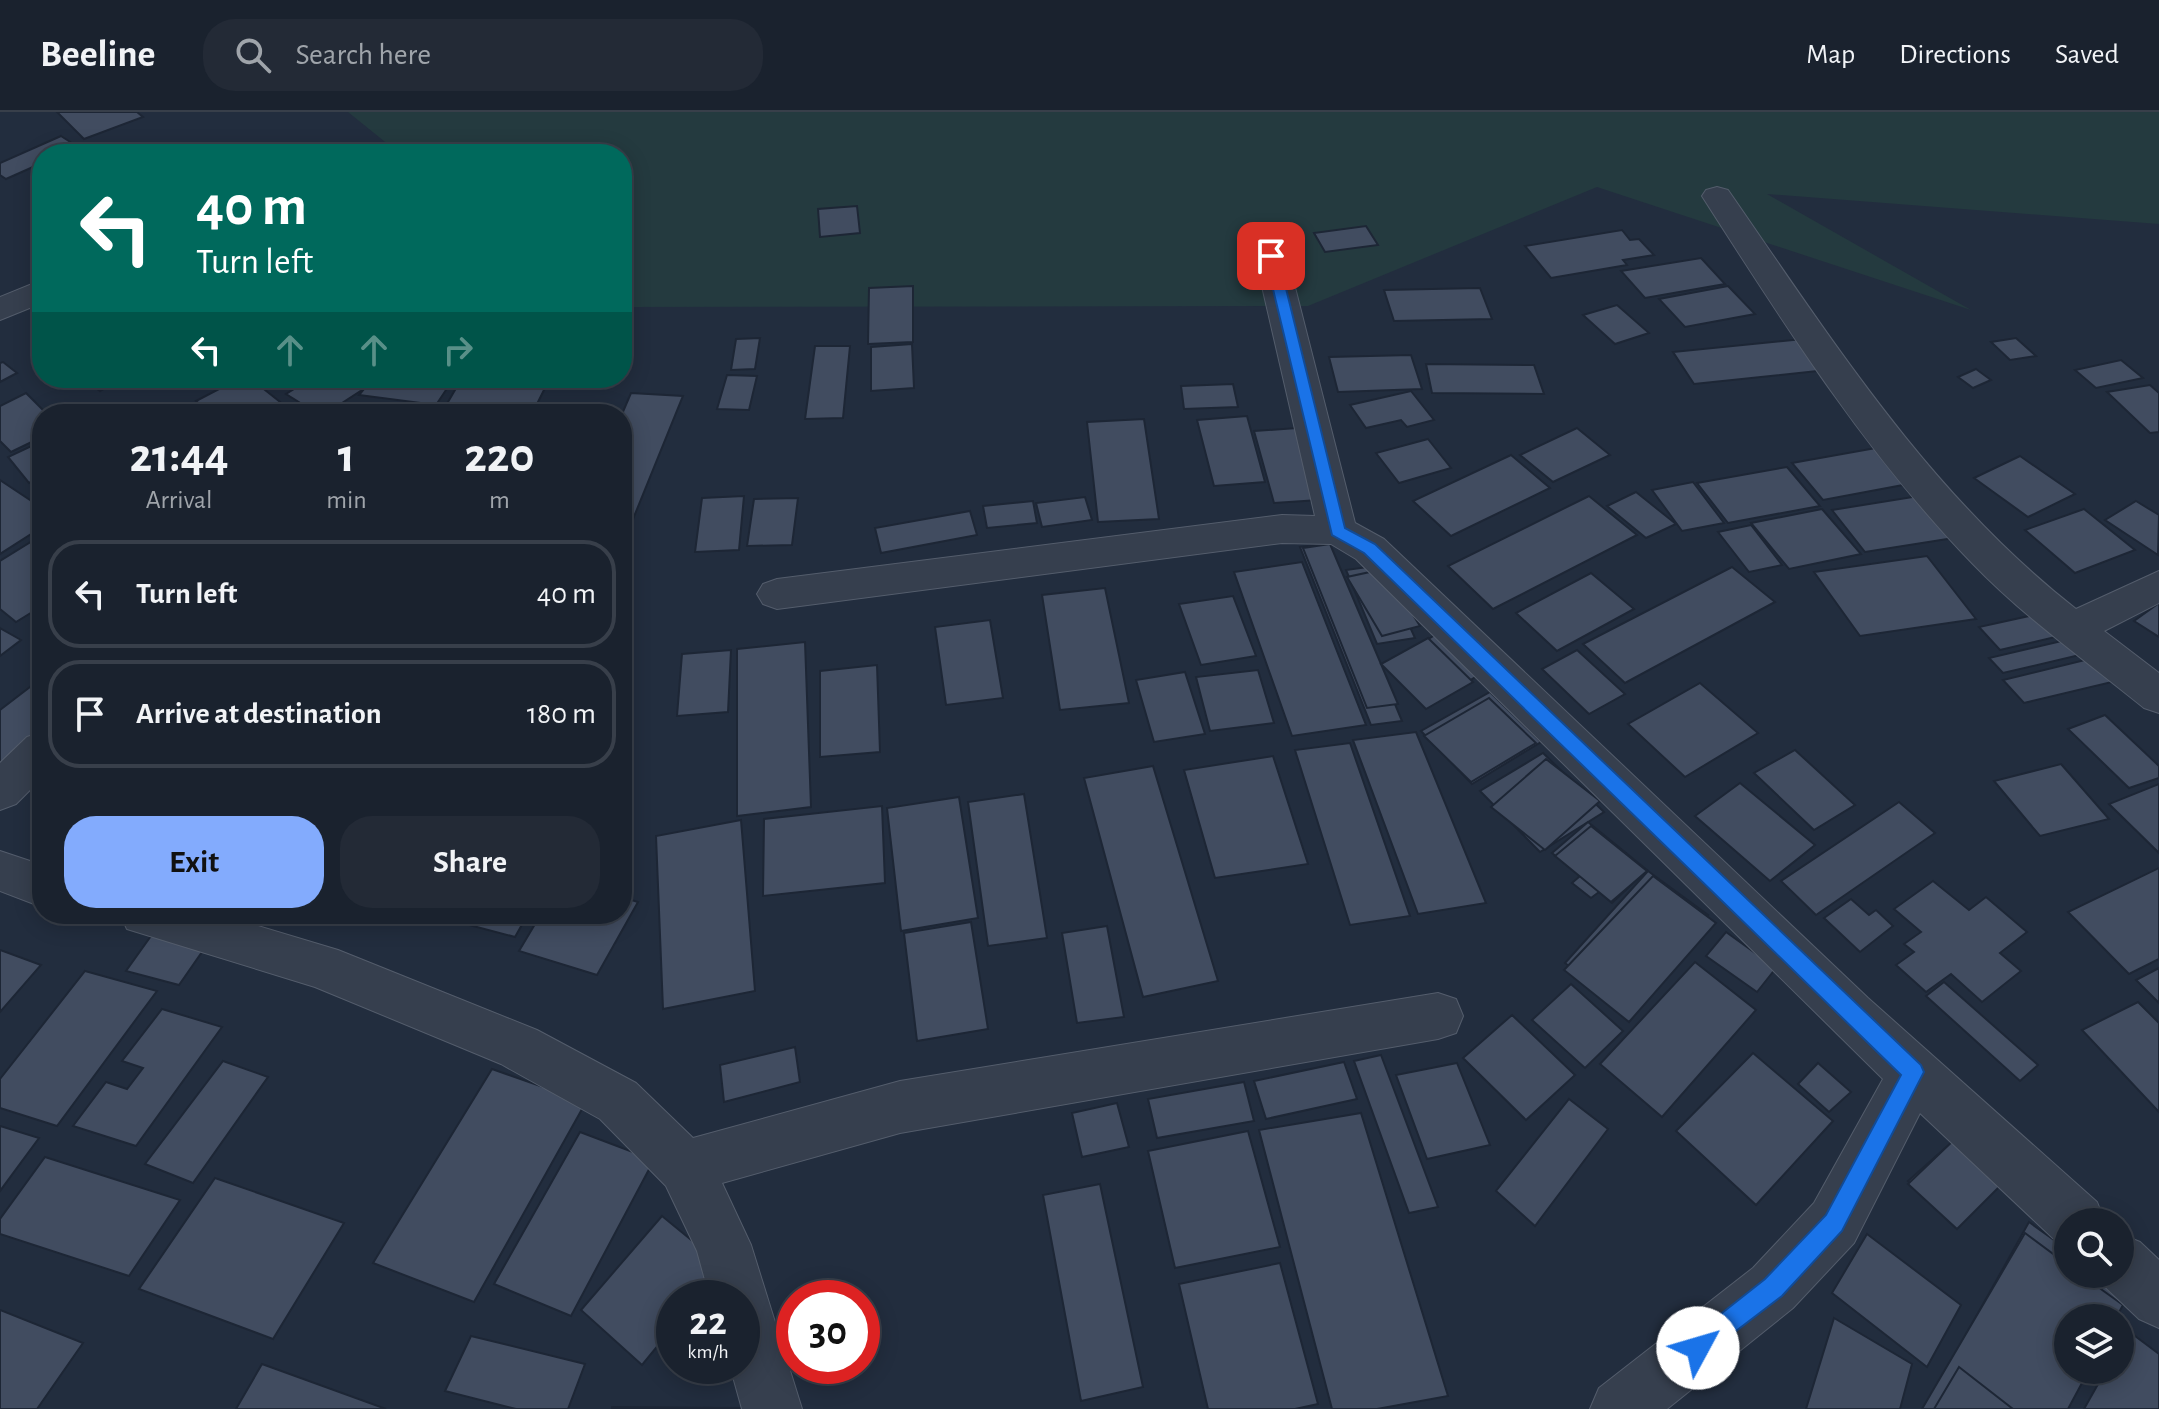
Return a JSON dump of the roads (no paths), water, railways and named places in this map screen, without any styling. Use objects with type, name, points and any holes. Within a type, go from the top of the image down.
[{"type":"street","points":[[1717,196],[1792,310],[1893,446],[1986,554],[2159,696]]},
{"type":"street","points":[[1271,256],[1338,531]]},
{"type":"street","points":[[0,310],[32,295]]},
{"type":"street","points":[[777,594],[1282,529],[1338,531],[1370,549],[1914,1072],[2062,1208]]},
{"type":"street","points":[[2074,628],[2159,586]]},
{"type":"street","points":[[0,791],[32,760]]},
{"type":"street","points":[[0,871],[32,882]]},
{"type":"street","points":[[178,924],[321,966],[519,1047],[618,1101],[685,1167],[723,1245],[734,1280]]},
{"type":"street","points":[[685,1167],[900,1107],[1438,1016]]},
{"type":"street","points":[[1620,1409],[1773,1288],[1834,1223],[1914,1072]]},
{"type":"street","points":[[2134,1275],[2159,1299]]},
{"type":"street","points":[[760,1369],[772,1409]]}]
